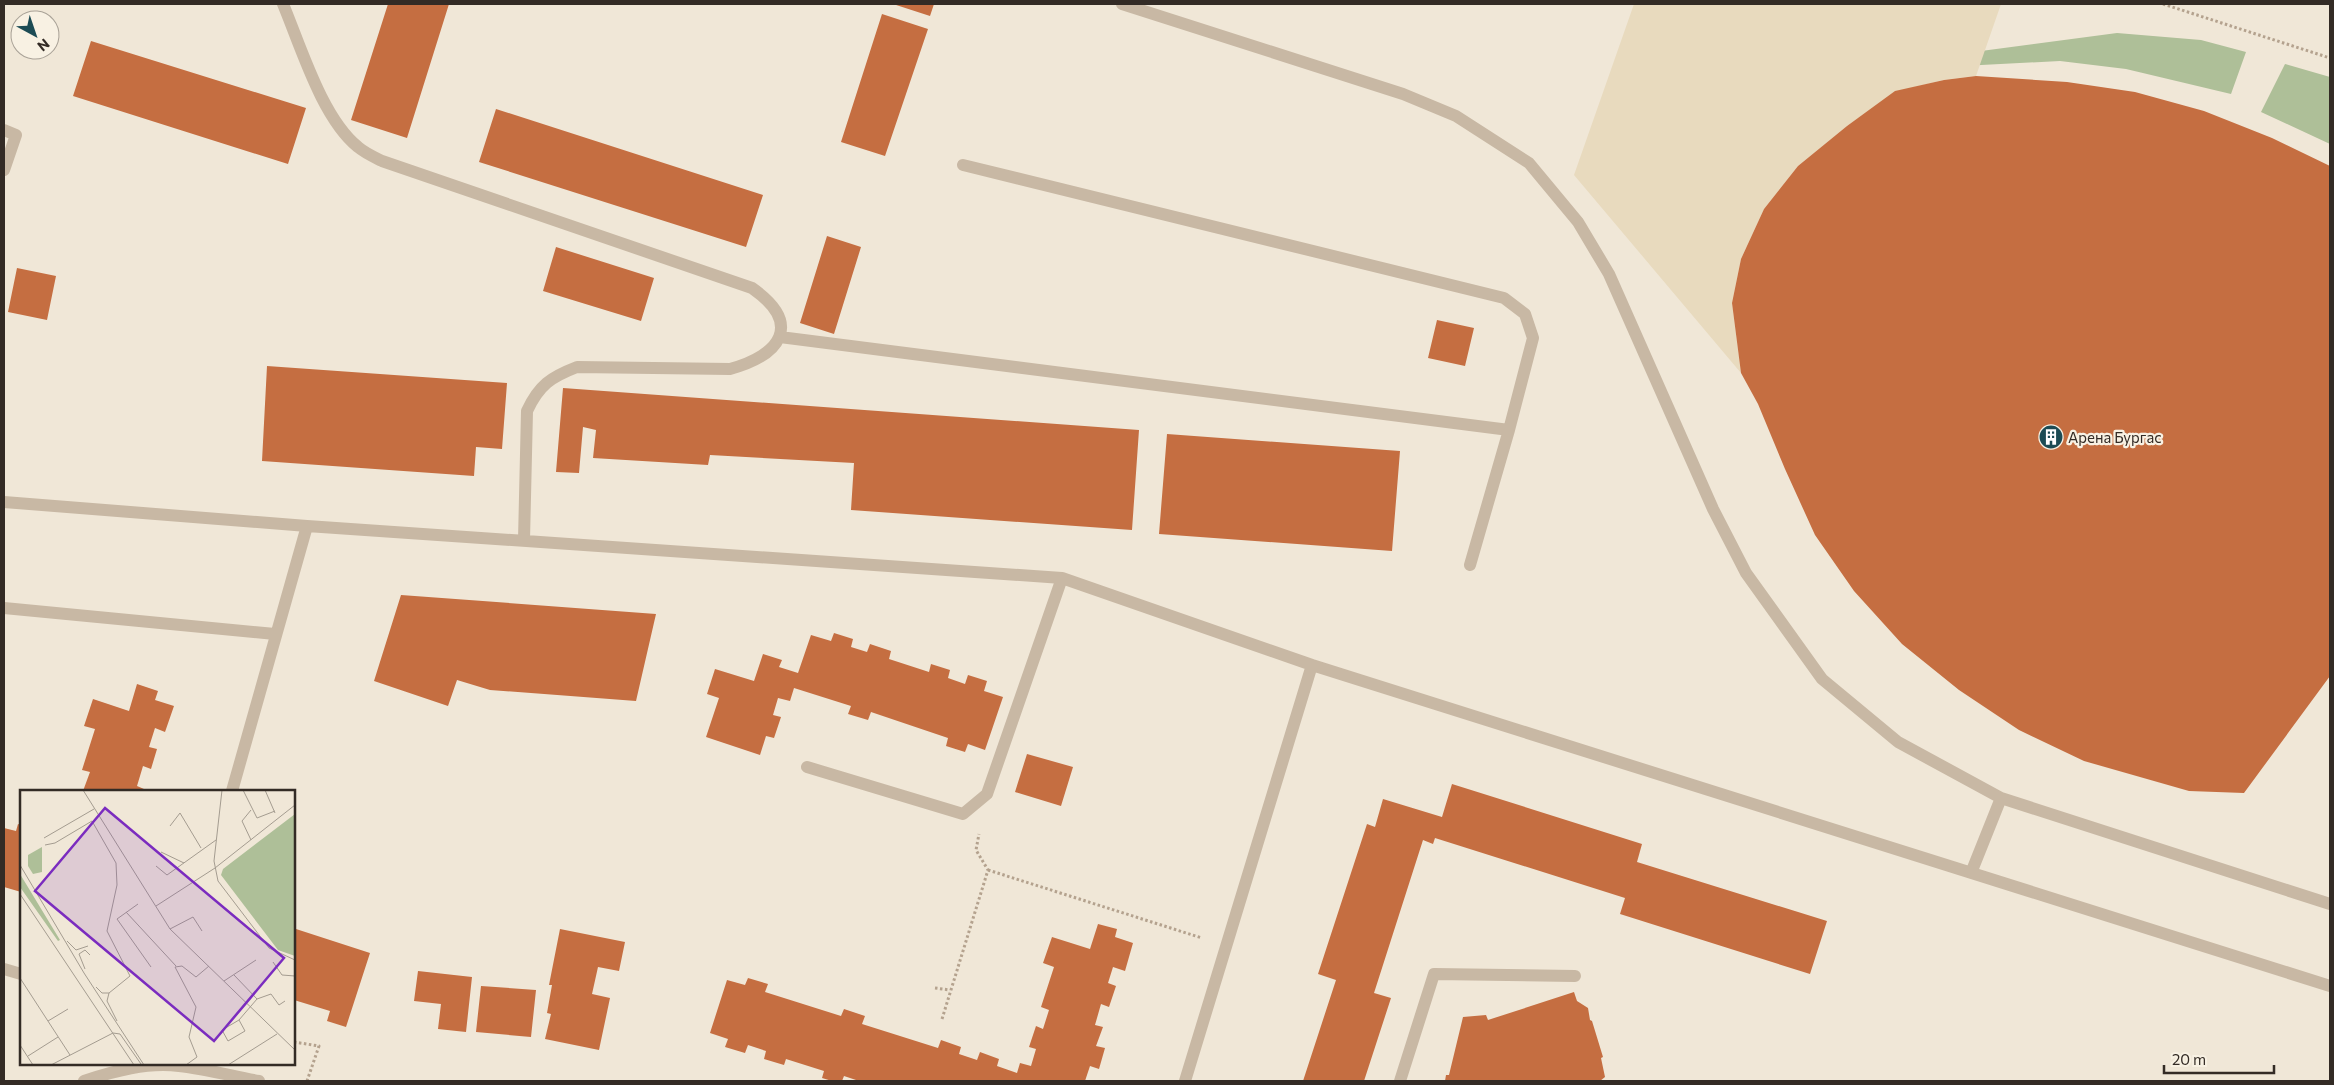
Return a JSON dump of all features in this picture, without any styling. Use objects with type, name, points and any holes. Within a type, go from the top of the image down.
[{"type":"street","points":[[284,4],[322,96],[337,124],[358,147],[382,161],[752,288],[769,300],[781,319],[780,337],[770,350],[752,363],[730,370],[577,367],[555,376],[536,393],[527,412],[524,540]]},
{"type":"street","points":[[1122,4],[1403,94],[1456,116],[1529,163],[1578,222],[1605,267],[1713,509],[1746,573],[1822,679],[1898,742],[2001,798],[2330,904]]},
{"type":"street","points":[[4,130],[16,135],[4,170]]},
{"type":"street","points":[[963,165],[1504,298],[1525,314],[1533,338],[1470,565]]},
{"type":"street","points":[[780,337],[1509,430]]},
{"type":"street","points":[[4,502],[307,526],[1062,578],[1312,665],[2330,986]]},
{"type":"street","points":[[232,790],[307,526]]},
{"type":"street","points":[[807,767],[963,814],[988,794],[1062,578]]},
{"type":"street","points":[[4,608],[275,634]]},
{"type":"street","points":[[1185,1081],[1312,665]]},
{"type":"street","points":[[1971,873],[2001,798]]},
{"type":"street","points":[[4,969],[20,974]]},
{"type":"street","points":[[1400,1081],[1434,974],[1575,976]]},
{"type":"street","points":[[84,1081],[128,1068],[164,1066],[179,1066],[259,1081]]},
{"type":"path","points":[[2163,4],[2330,58]]},
{"type":"path","points":[[988,794],[976,850],[988,870],[1226,945]]},
{"type":"path","points":[[942,1019],[988,870]]},
{"type":"path","points":[[935,988],[950,990]]},
{"type":"path","points":[[295,1042],[319,1046],[307,1081]]},
{"type":"green space","points":[[2117,33],[2201,40],[2246,52],[2231,94],[2126,69],[2060,61],[1962,66],[1966,53]]},
{"type":"green space","points":[[2285,64],[2330,77],[2330,144],[2261,112]]},
{"type":"shaded area","points":[[1634,4],[2001,4],[1976,76],[1943,80],[1895,92],[1847,126],[1798,166],[1764,209],[1741,259],[1732,303],[1741,373],[1574,175]]},
{"type":"building","points":[[388,4],[449,4],[407,138],[351,120]]},
{"type":"building","points":[[893,4],[934,4],[930,16]]},
{"type":"building","points":[[882,14],[928,29],[885,156],[841,142]]},
{"type":"building","points":[[91,41],[306,108],[288,164],[73,96]]},
{"type":"building","name":"Арена Бургас","points":[[1976,76],[2067,82],[2135,92],[2204,111],[2272,138],[2330,166],[2330,676],[2244,793],[2189,791],[2084,761],[2019,730],[1959,690],[1902,644],[1854,591],[1815,535],[1758,404],[1741,373],[1732,303],[1741,259],[1764,209],[1798,166],[1847,126],[1895,91],[1944,80]]},
{"type":"building","points":[[496,109],[763,195],[746,247],[479,162]]},
{"type":"building","points":[[827,236],[861,247],[834,334],[800,323]]},
{"type":"building","points":[[556,247],[654,278],[641,321],[543,291]]},
{"type":"building","points":[[17,268],[56,276],[47,320],[8,312]]},
{"type":"building","points":[[1437,320],[1474,328],[1465,366],[1428,358]]},
{"type":"building","points":[[267,366],[507,383],[502,449],[476,447],[474,476],[262,461]]},
{"type":"building","points":[[563,388],[1139,430],[1132,530],[851,510],[854,463],[710,455],[708,465],[593,458],[596,430],[583,427],[579,473],[556,472]]},
{"type":"building","points":[[1167,434],[1400,451],[1392,551],[1159,534]]},
{"type":"building","points":[[401,595],[656,614],[636,701],[490,690],[457,680],[448,706],[374,681]]},
{"type":"building","points":[[834,633],[853,639],[851,647],[867,652],[870,644],[891,651],[889,659],[929,672],[931,664],[950,670],[948,678],[965,684],[968,675],[987,681],[984,691],[1003,697],[985,750],[968,744],[965,752],[946,746],[948,738],[871,712],[868,720],[848,714],[851,706],[794,688],[790,701],[778,698],[773,715],[781,717],[774,738],[766,736],[760,755],[706,737],[719,698],[707,694],[715,669],[754,681],[763,654],[782,660],[779,667],[798,673],[811,635],[831,641]]},
{"type":"building","points":[[137,684],[158,691],[155,700],[174,706],[165,732],[155,728],[149,747],[157,749],[151,769],[143,766],[137,786],[144,790],[83,790],[90,772],[82,770],[95,729],[84,726],[93,699],[129,711]]},
{"type":"building","points":[[1027,754],[1073,767],[1061,806],[1015,792]]},
{"type":"building","points":[[1452,784],[1642,844],[1637,862],[1827,921],[1810,974],[1620,914],[1625,898],[1435,838],[1433,844],[1423,840],[1374,993],[1391,998],[1364,1081],[1303,1081],[1336,980],[1318,974],[1367,824],[1375,827],[1383,799],[1442,817]]},
{"type":"building","points":[[18,824],[20,825],[20,892],[4,887],[4,828],[16,831]]},
{"type":"building","points":[[1098,924],[1117,929],[1115,937],[1133,943],[1125,971],[1113,967],[1108,983],[1116,986],[1109,1007],[1101,1004],[1095,1025],[1103,1027],[1096,1046],[1105,1048],[1099,1069],[1090,1066],[1085,1081],[859,1081],[844,1076],[842,1081],[832,1081],[822,1078],[824,1071],[786,1059],[784,1065],[764,1059],[766,1051],[748,1045],[745,1053],[725,1047],[728,1039],[710,1033],[727,980],[745,985],[748,978],[768,984],[765,992],[841,1016],[844,1009],[865,1016],[862,1024],[938,1048],[941,1040],[961,1047],[959,1054],[977,1060],[980,1052],[999,1059],[997,1066],[1017,1073],[1020,1063],[1031,1066],[1036,1049],[1029,1047],[1036,1026],[1043,1029],[1049,1010],[1041,1007],[1054,967],[1043,963],[1052,937],[1090,949]]},
{"type":"building","points":[[296,929],[370,953],[346,1027],[327,1021],[330,1011],[295,1000]]},
{"type":"building","points":[[560,929],[625,942],[619,971],[598,967],[592,994],[610,998],[599,1050],[545,1039],[551,1014],[547,1013],[552,985],[549,985]]},
{"type":"building","points":[[418,971],[472,977],[466,1032],[438,1029],[441,1004],[414,1001]]},
{"type":"building","points":[[481,986],[536,990],[531,1037],[476,1032]]},
{"type":"building","points":[[1574,992],[1577,1001],[1588,1008],[1590,1020],[1592,1021],[1603,1057],[1601,1058],[1605,1077],[1600,1081],[1445,1081],[1446,1075],[1449,1075],[1463,1017],[1486,1015],[1488,1020]]},
{"type":"place","name":"Арена Бургас","points":[[2051,437]]}]
